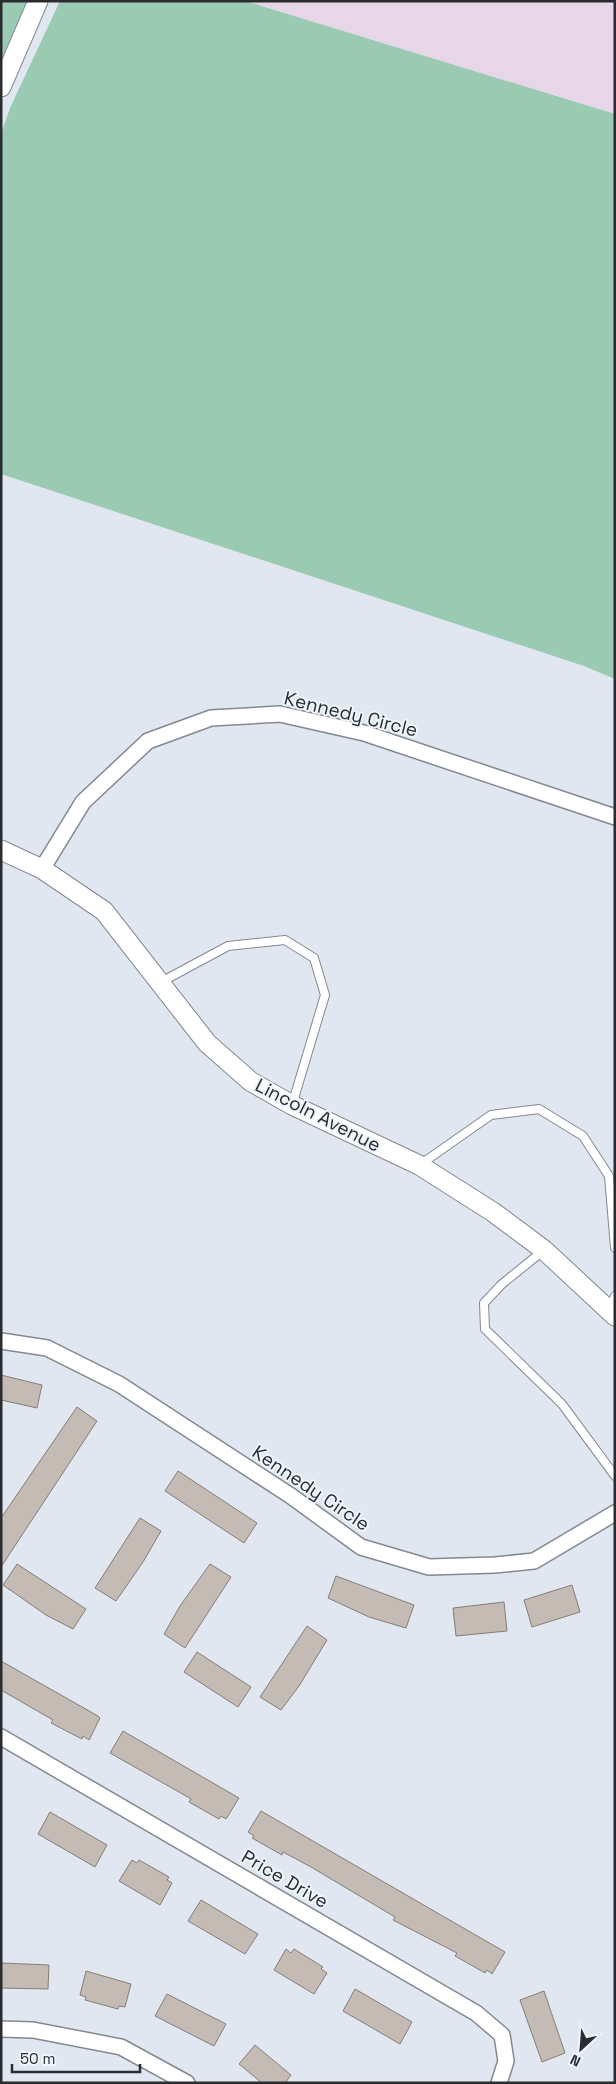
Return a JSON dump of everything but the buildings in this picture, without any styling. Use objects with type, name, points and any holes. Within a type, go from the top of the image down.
[{"type":"street","points":[[1,87],[38,1]]},
{"type":"street","name":"Kennedy Circle","points":[[42,869],[83,802],[148,741],[211,718],[280,714],[364,733],[615,817]]},
{"type":"street","name":"Lincoln Avenue","points":[[1,850],[42,869],[104,911],[207,1043],[250,1081],[292,1105],[419,1165],[493,1212],[544,1250],[613,1307]]},
{"type":"street","name":"Kennedy Circle","points":[[1,1341],[47,1348],[119,1384],[291,1496],[361,1547],[429,1568],[534,1561],[615,1513]]},
{"type":"street","name":"Price Drive","points":[[1,1737],[476,2013],[502,2035],[506,2061],[499,2083]]},
{"type":"street","points":[[1,2029],[33,2030],[121,2047],[187,2083]]},
{"type":"lane","points":[[161,982],[228,946],[285,940],[314,958],[325,995],[292,1105]]},
{"type":"lane","points":[[419,1165],[491,1115],[539,1109],[583,1136],[609,1176],[615,1248]]},
{"type":"lane","points":[[544,1250],[502,1284],[484,1303],[485,1329],[562,1404],[615,1476]]},
{"type":"shaded area","points":[[245,1],[615,1],[615,114]]},
{"type":"green space","points":[[1,1],[38,1],[1,87]]},
{"type":"green space","points":[[60,1],[245,1],[615,114],[615,679],[584,666],[1,474],[1,134],[10,108]]}]
